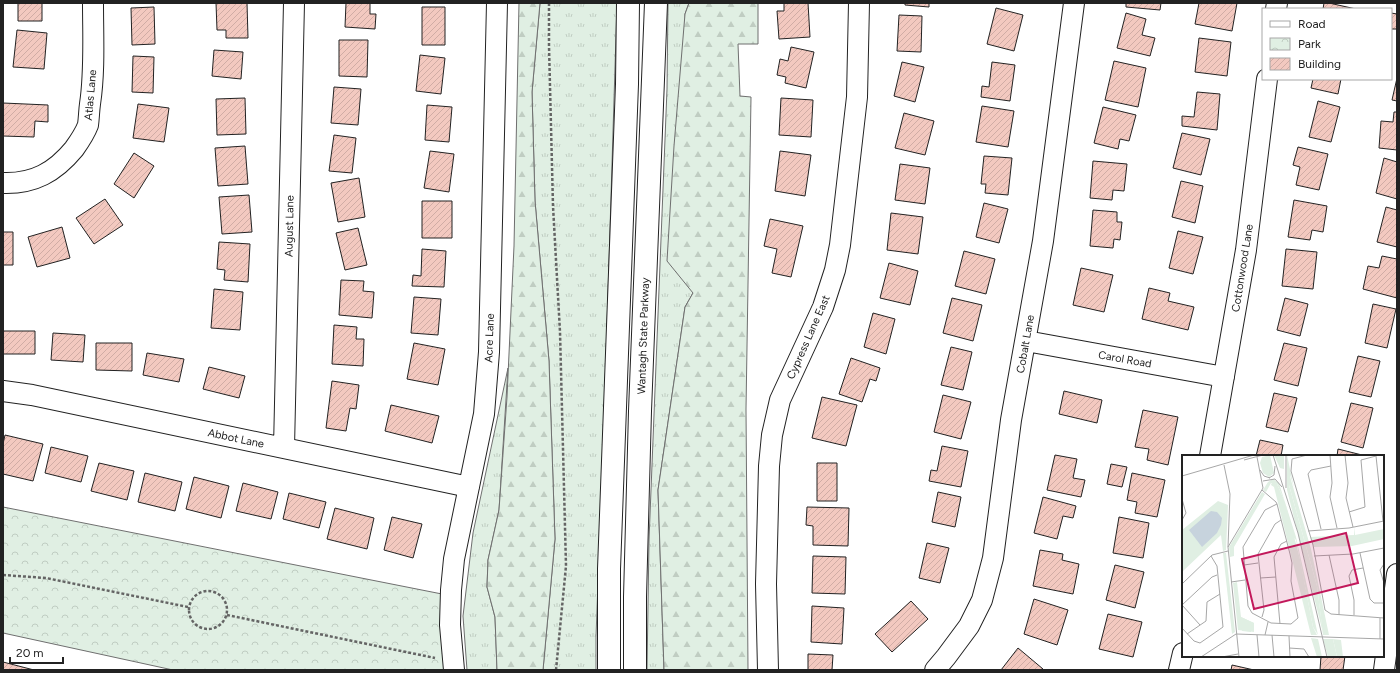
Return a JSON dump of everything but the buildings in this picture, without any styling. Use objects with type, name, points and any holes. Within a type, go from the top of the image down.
[{"type":"highway","points":[[609,670],[609,569],[627,84],[628,3]]},
{"type":"highway","name":"Wantagh State Parkway","points":[[635,670],[635,597],[640,411],[656,3]]},
{"type":"street","name":"Atlas Lane","points":[[3,183],[13,184],[49,173],[64,160],[79,142],[88,126],[92,91],[93,3]]},
{"type":"street","name":"August Lane","points":[[284,448],[294,3]]},
{"type":"street","name":"Acre Lane","points":[[454,666],[450,626],[454,559],[484,414],[489,352],[497,3]]},
{"type":"street","name":"Cypress Lane East","points":[[768,670],[766,576],[769,466],[772,435],[780,400],[823,307],[840,245],[857,98],[859,3]]},
{"type":"street","name":"Cobalt Lane","points":[[935,670],[969,626],[982,600],[992,558],[1011,420],[1043,242],[1074,3]]},
{"type":"street","name":"Cottonwood Lane","points":[[1210,455],[1246,250],[1267,80]]},
{"type":"street","name":"Carol Road","points":[[1026,341],[1224,377]]},
{"type":"street","name":"Abbot Lane","points":[[3,391],[32,395],[469,487]]},
{"type":"street","points":[[1384,670],[1391,586]]},
{"type":"street","points":[[1179,670],[1182,657]]},
{"type":"path","points":[[549,3],[553,206],[560,332],[566,566],[556,670]]},
{"type":"path","points":[[3,575],[46,578],[188,607]]},
{"type":"path","points":[[211,591],[217,593],[226,602],[227,615],[220,626],[207,630],[200,628],[190,620],[188,607],[190,601],[199,592],[211,591]]},
{"type":"path","points":[[227,615],[454,666]]},
{"type":"green space","points":[[519,3],[540,3],[532,92],[535,201],[549,361],[555,539],[543,670],[497,670],[495,617],[487,587],[488,560],[499,510],[507,397],[514,246]]},
{"type":"green space","points":[[540,3],[617,3],[596,670],[543,670],[555,539],[549,361],[535,201],[532,92]]},
{"type":"green space","points":[[668,3],[689,3],[685,14],[693,293],[685,307],[658,490],[664,670],[647,670],[649,540],[667,89]]},
{"type":"green space","points":[[689,3],[758,3],[758,44],[738,44],[740,96],[751,97],[746,409],[748,670],[664,670],[658,490],[685,307],[693,293],[667,261],[674,146],[685,14]]},
{"type":"green space","points":[[508,368],[499,510],[488,560],[487,587],[495,617],[497,670],[467,670],[463,616],[473,533]]},
{"type":"green space","points":[[3,507],[447,595],[451,670],[173,670],[3,633]]}]
